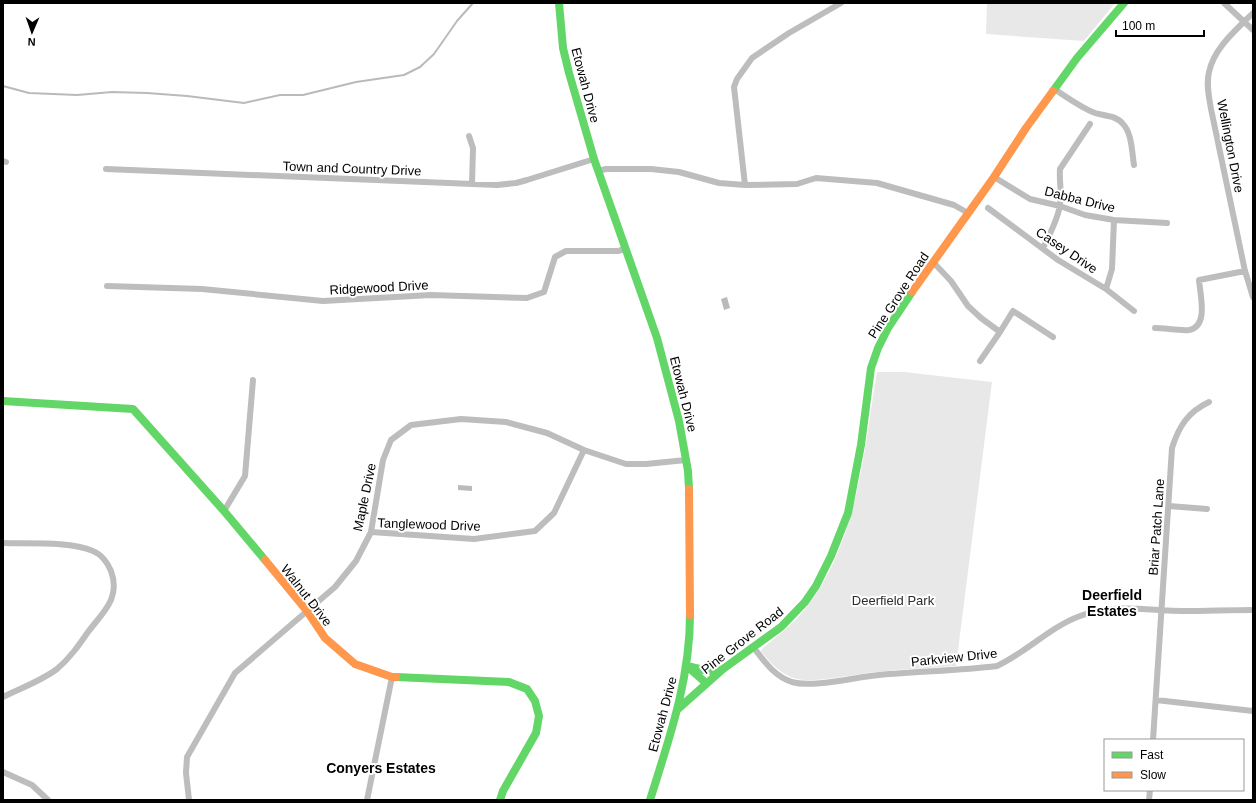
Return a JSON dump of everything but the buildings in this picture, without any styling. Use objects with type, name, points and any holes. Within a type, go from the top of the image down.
[{"type":"street","name":"Etowah Drive","points":[[559,3],[566,65],[594,160],[657,338],[674,404],[686,460],[690,504],[690,641],[687,666],[678,709],[650,800]]},
{"type":"street","points":[[745,185],[734,87],[737,79],[752,58],[789,33],[841,3]]},
{"type":"street","name":"Pine Grove Road","points":[[678,709],[723,669],[781,627],[805,602],[816,586],[846,521],[861,445],[871,368],[878,348],[888,328],[1054,89],[1077,58],[1124,3]]},
{"type":"street","points":[[1224,3],[1253,30]]},
{"type":"street","name":"Wellington Drive","points":[[1253,14],[1222,44],[1208,73],[1213,117],[1245,271],[1253,297]]},
{"type":"street","points":[[1054,89],[1095,113],[1118,120],[1124,124],[1128,132],[1134,165]]},
{"type":"street","points":[[1043,248],[1060,206],[1060,169],[1090,124]]},
{"type":"street","points":[[468,136],[473,148],[472,184]]},
{"type":"street","name":"Town and Country Drive","points":[[106,169],[496,185],[516,183],[594,160]]},
{"type":"street","points":[[598,171],[651,169],[679,172],[720,183],[745,185],[797,184],[816,178],[877,183],[954,205],[968,213]]},
{"type":"street","name":"Dabba Drive","points":[[994,177],[1030,198],[1086,215],[1114,220],[1167,223]]},
{"type":"street","name":"Casey Drive","points":[[988,208],[1058,260],[1106,290],[1134,311]]},
{"type":"street","points":[[1106,290],[1112,269],[1114,220]]},
{"type":"street","name":"Ridgewood Drive","points":[[107,286],[202,289],[322,301],[431,295],[527,298],[544,292],[555,257],[566,251],[618,251],[625,249]]},
{"type":"street","points":[[933,262],[951,281],[968,306],[980,318],[1000,332]]},
{"type":"street","points":[[1155,328],[1190,330],[1198,326],[1202,317],[1199,280],[1245,271]]},
{"type":"street","points":[[980,361],[1013,311],[1053,337]]},
{"type":"street","points":[[224,511],[245,476],[253,380]]},
{"type":"street","name":"Walnut Drive","points":[[3,401],[133,409],[224,511],[307,611],[325,638],[355,664],[392,677],[509,682],[527,689],[535,701],[539,716],[536,732],[503,791],[500,800]]},
{"type":"street","name":"Briar Patch Lane","points":[[1153,739],[1172,448],[1176,434],[1184,421],[1198,407],[1209,402]]},
{"type":"street","name":"Maple Drive","points":[[189,800],[186,757],[235,673],[339,582],[356,561],[371,532],[383,460],[391,440],[411,425],[461,419],[506,422],[547,433],[584,450],[614,461],[632,465],[686,460]]},
{"type":"street","name":"Tanglewood Drive","points":[[371,532],[474,538],[535,531],[554,513],[584,450]]},
{"type":"street","points":[[1169,506],[1208,508]]},
{"type":"street","points":[[3,543],[48,544],[87,549],[100,555],[110,566],[114,579],[114,593],[105,612],[70,657],[56,669],[41,678],[3,697]]},
{"type":"street","name":"Parkview Drive","points":[[754,648],[771,669],[784,679],[796,683],[813,684],[878,675],[997,666],[1008,661],[1068,621],[1081,615],[1099,610],[1253,610]]},
{"type":"street","points":[[687,666],[708,671],[723,669]]},
{"type":"street","points":[[687,666],[706,683]]},
{"type":"street","points":[[367,800],[392,677]]},
{"type":"street","points":[[1156,700],[1253,711]]},
{"type":"street","points":[[3,772],[32,785],[48,800]]},
{"type":"green space","points":[[987,3],[1115,3],[1084,41],[986,34]]},
{"type":"green space","name":"Deerfield Park","points":[[877,372],[904,372],[992,382],[956,666],[886,671],[814,680],[797,679],[786,675],[776,668],[761,651],[801,614],[820,587],[835,559],[855,499],[862,467]]},
{"type":"shaded area","points":[[727,297],[730,308],[724,310],[721,299]]},
{"type":"shaded area","points":[[458,485],[472,486],[472,491],[458,490]]},
{"type":"waterway","points":[[3,86],[29,93],[77,95],[112,92],[147,93],[244,103],[280,95],[303,95],[356,82],[404,75],[420,67],[434,54],[457,21],[473,3]]},
{"type":"traffic: fast","points":[[559,3],[563,48],[569,73],[594,159],[657,338],[679,421],[688,471],[689,489]]},
{"type":"traffic: fast","points":[[1053,91],[1077,58],[1124,3]]},
{"type":"traffic: fast","points":[[678,709],[723,669],[781,627],[805,602],[816,586],[831,556],[848,513],[861,445],[871,368],[878,348],[888,328],[912,292]]},
{"type":"traffic: fast","points":[[3,401],[133,409],[224,511],[265,560]]},
{"type":"traffic: fast","points":[[650,800],[671,732],[682,686],[689,639],[690,615]]},
{"type":"traffic: fast","points":[[687,666],[708,671],[722,669]]},
{"type":"traffic: fast","points":[[688,667],[706,683]]},
{"type":"traffic: fast","points":[[396,677],[509,682],[527,689],[535,701],[539,716],[536,733],[503,791],[500,800]]},
{"type":"traffic: slow","points":[[912,292],[1053,91]]},
{"type":"traffic: slow","points":[[689,489],[690,615]]},
{"type":"traffic: slow","points":[[265,560],[307,611],[325,638],[355,664],[392,677],[396,677]]},
{"type":"district","name":"Deerfield Estates","points":[[1112,604]]},
{"type":"district","name":"Conyers Estates","points":[[381,768]]}]
